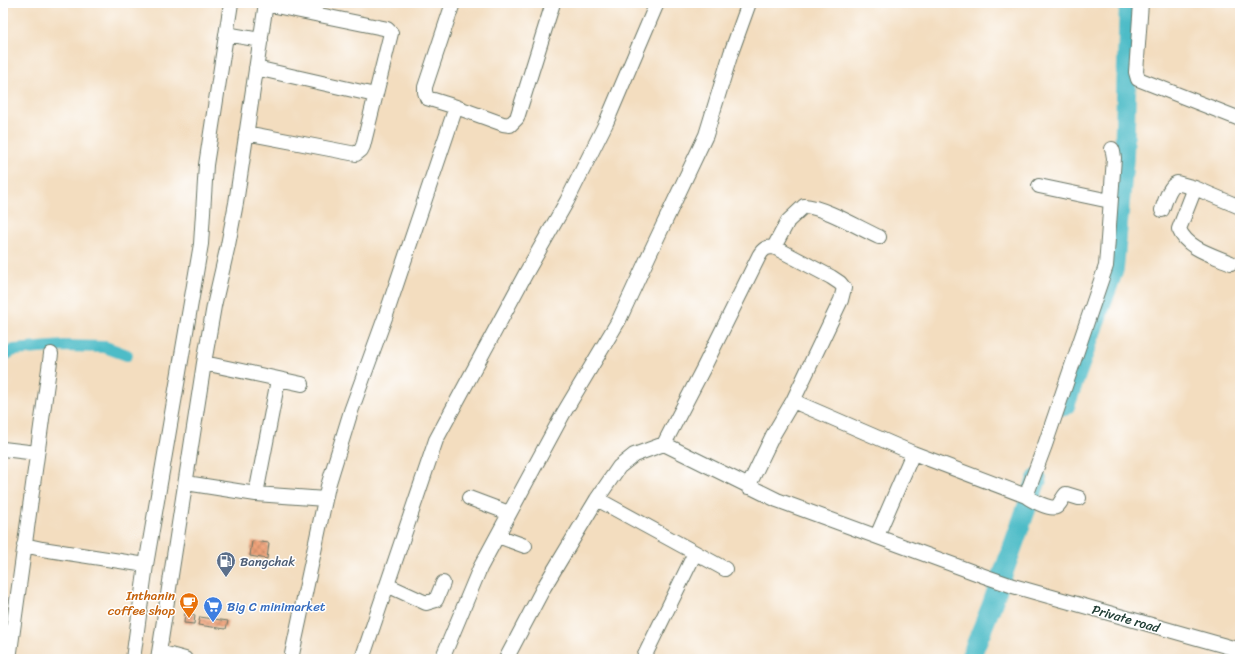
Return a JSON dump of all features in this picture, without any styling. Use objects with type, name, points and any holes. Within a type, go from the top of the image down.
[{"type":"street","points":[[133,659],[146,565],[201,244],[206,165],[231,3]]},
{"type":"street","points":[[184,659],[159,655],[204,363],[234,210],[266,3],[383,28],[391,33],[363,146],[356,154],[246,133]]},
{"type":"street","points":[[453,3],[425,92],[427,98],[502,124],[510,125],[514,123],[517,118],[553,3]]},
{"type":"street","points":[[362,659],[436,440],[518,287],[567,201],[606,123],[657,3]]},
{"type":"street","points":[[442,659],[480,568],[563,414],[619,320],[706,135],[731,53],[749,3]]},
{"type":"street","points":[[1141,3],[1136,72],[1138,79],[1240,119]]},
{"type":"street","points":[[226,34],[261,40]]},
{"type":"street","points":[[256,68],[375,95]]},
{"type":"street","points":[[291,659],[325,499],[351,411],[456,107]]},
{"type":"street","points":[[1027,497],[1106,266],[1114,158],[1112,149]]},
{"type":"street","points":[[1162,210],[1174,184],[1180,183],[1240,207]]},
{"type":"street","points":[[1039,186],[1110,201]]},
{"type":"street","points":[[1195,188],[1179,229],[1182,236],[1193,246],[1231,263]]},
{"type":"street","points":[[774,247],[788,221],[804,206],[818,209],[879,237]]},
{"type":"street","points":[[506,659],[544,587],[597,499],[619,467],[634,455],[664,444],[704,369],[762,250],[768,247],[774,247],[831,277],[840,283],[844,288],[841,300],[793,401],[773,435],[748,487]]},
{"type":"street","points":[[10,659],[24,545],[52,354]]},
{"type":"street","points":[[204,363],[302,384]]},
{"type":"street","points":[[256,494],[278,380]]},
{"type":"street","points":[[793,401],[913,453],[1042,504],[1055,507],[1066,494],[1079,498]]},
{"type":"street","name":"Private road","points":[[664,444],[748,487],[777,500],[984,576],[1013,586],[1240,650]]},
{"type":"street","points":[[3,449],[37,453]]},
{"type":"street","points":[[877,536],[913,453]]},
{"type":"street","points":[[186,483],[256,494],[325,499]]},
{"type":"street","points":[[468,498],[509,513]]},
{"type":"street","points":[[597,499],[725,569]]},
{"type":"street","points":[[498,536],[525,546]]},
{"type":"street","points":[[24,545],[146,565]]},
{"type":"street","points":[[644,659],[695,553]]},
{"type":"street","points":[[387,585],[426,604],[436,600],[443,583]]},
{"type":"building","points":[[252,541],[269,543],[267,559],[250,556]]},
{"type":"building","name":"Inthanin coffee shop","points":[[185,613],[195,615],[194,624],[184,623]]},
{"type":"building","name":"Big C minimarket","points":[[200,617],[228,621],[226,629],[198,625]]},
{"type":"waterway","points":[[1065,406],[1114,269],[1124,157],[1129,3]]},
{"type":"waterway","points":[[3,356],[14,350],[64,346],[105,347],[127,355]]},
{"type":"waterway","points":[[970,659],[991,607],[1037,479]]},
{"type":"place","name":"Bangchak","points":[[226,578]]},
{"type":"place","name":"Inthanin coffee shop","points":[[189,619]]},
{"type":"place","name":"Big C minimarket","points":[[213,623]]}]
